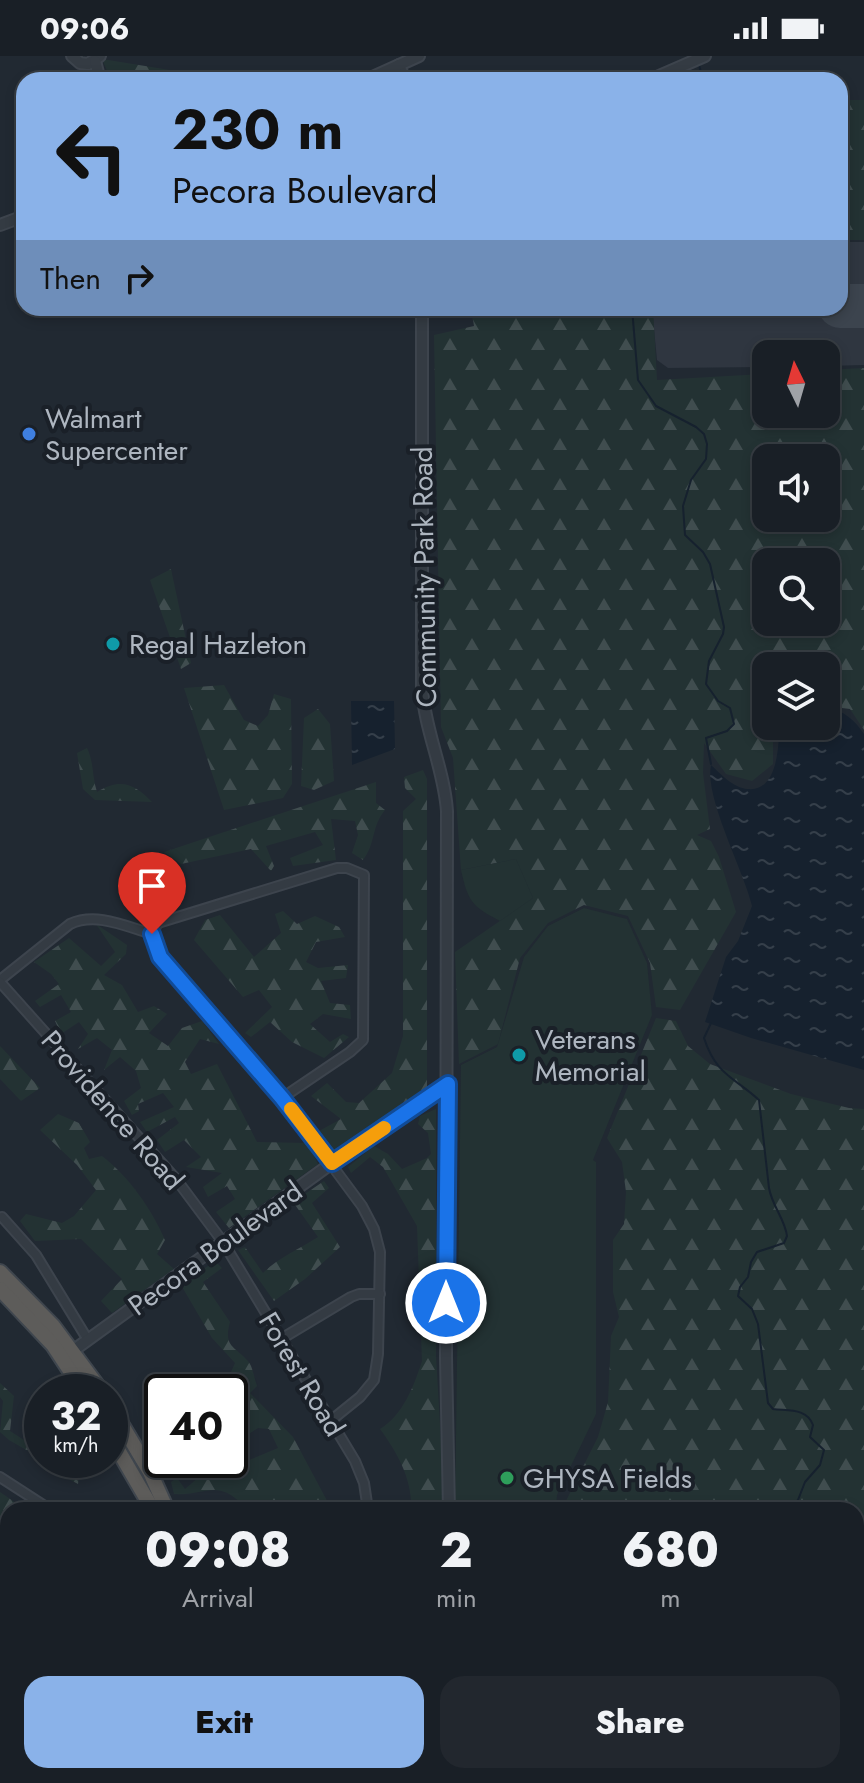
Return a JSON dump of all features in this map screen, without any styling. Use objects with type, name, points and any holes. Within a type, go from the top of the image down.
[{"type":"highway","points":[[0,1272],[27,1297],[67,1354],[76,1374]]},
{"type":"highway","points":[[0,1289],[85,1374]]},
{"type":"highway","points":[[128,1435],[163,1502]]},
{"type":"highway","points":[[128,1467],[148,1502]]},
{"type":"street","points":[[72,56],[93,60]]},
{"type":"street","points":[[379,72],[397,61],[419,56]]},
{"type":"street","points":[[668,72],[705,56]]},
{"type":"street","name":"Community Park Road","points":[[422,316],[422,689],[427,729],[445,791],[447,811],[446,1357],[449,1502]]},
{"type":"street","points":[[282,1098],[363,1040],[364,875],[347,868],[337,868],[158,923],[152,934],[160,957],[282,1098],[332,1163],[374,1229],[380,1252],[378,1354],[374,1380],[360,1397],[329,1422]]},
{"type":"street","points":[[0,981],[70,924],[82,918],[94,918],[152,934]]},
{"type":"street","name":"Providence Road","points":[[0,981],[176,1179],[223,1242]]},
{"type":"street","name":"Pecora Boulevard","points":[[67,1354],[332,1163],[448,1084]]},
{"type":"street","points":[[2,1217],[36,1255],[88,1340]]},
{"type":"street","name":"Forest Road","points":[[223,1242],[355,1461],[364,1483],[367,1502]]},
{"type":"street","points":[[281,1339],[351,1297],[380,1294]]},
{"type":"street","points":[[0,1477],[39,1502]]},
{"type":"shaded area","points":[[848,242],[864,242],[864,365],[840,366],[840,340],[752,340],[752,367],[668,368],[657,360],[653,316],[848,316]]},
{"type":"green space","points":[[102,59],[176,72],[108,72]]},
{"type":"green space","points":[[848,100],[864,100],[864,240],[848,240]]},
{"type":"green space","points":[[472,316],[653,316],[657,380],[752,375],[752,428],[840,428],[840,369],[864,368],[864,730],[850,709],[840,708],[840,652],[752,652],[752,740],[773,740],[773,764],[752,781],[726,774],[704,743],[703,773],[710,829],[697,835],[711,841],[736,912],[680,1010],[656,1007],[650,963],[628,916],[584,905],[548,923],[520,958],[498,1044],[459,1064],[455,952],[533,898],[516,859],[461,870],[453,758],[441,727],[434,335],[474,326]]},
{"type":"green space","points":[[171,569],[191,663],[181,669],[150,580]]},
{"type":"green space","points":[[224,685],[244,720],[258,726],[268,715],[274,694],[291,699],[292,784],[283,798],[224,810],[184,688]]},
{"type":"green space","points":[[318,709],[330,724],[334,781],[314,790],[301,786],[304,718]]},
{"type":"green space","points":[[87,748],[97,792],[113,785],[126,785],[139,790],[152,802],[95,800],[83,789],[77,753]]},
{"type":"green space","points":[[423,770],[427,779],[427,1088],[333,1151],[319,1131],[341,1119],[311,1096],[327,1083],[346,1102],[359,1103],[392,1073],[403,1036],[403,811],[416,799],[405,788],[404,777]]},
{"type":"green space","points":[[376,782],[376,803],[385,810],[363,860],[352,853],[358,835],[355,821],[331,819],[336,860],[293,866],[290,858],[323,845],[315,832],[266,846],[274,866],[271,871],[251,849],[181,864],[164,852]]},
{"type":"green space","points":[[516,859],[533,898],[500,921],[472,902],[461,870]]},
{"type":"green space","points":[[584,908],[627,919],[647,963],[652,1015],[593,1160],[596,1162],[596,1414],[557,1495],[557,1502],[455,1502],[461,1065],[497,1047],[524,957],[548,926]]},
{"type":"green space","points":[[283,911],[297,924],[315,916],[339,927],[345,937],[316,942],[306,962],[318,968],[348,965],[346,978],[321,981],[330,1003],[350,1005],[351,1019],[323,1014],[310,1024],[330,1042],[343,1034],[349,1037],[324,1058],[292,1042],[270,1022],[251,1037],[245,1033],[272,1007],[259,990],[243,997],[194,940],[205,920],[220,915],[254,957],[281,933],[275,914]]},
{"type":"green space","points":[[96,924],[127,945],[126,954],[104,975],[122,985],[138,1012],[154,1006],[167,1014],[149,1033],[168,1046],[182,1028],[202,1021],[219,1044],[200,1039],[185,1062],[191,1074],[217,1064],[257,1142],[307,1143],[318,1164],[229,1228],[216,1212],[235,1199],[227,1186],[208,1197],[203,1187],[222,1173],[186,1167],[201,1157],[184,1140],[165,1152],[157,1140],[179,1123],[175,1117],[147,1132],[140,1122],[174,1107],[163,1093],[138,1104],[139,1111],[132,1115],[124,1101],[141,1088],[136,1071],[120,1057],[104,1070],[112,1050],[97,1038],[78,1049],[88,1034],[79,1022],[61,1034],[55,1021],[71,1012],[61,995],[40,1007],[35,1001],[59,984],[34,962],[69,938],[101,966],[115,952]]},
{"type":"green space","points":[[656,1018],[676,1021],[688,1046],[710,1064],[791,1094],[864,1109],[864,1502],[566,1502],[598,1437],[608,1402],[611,1336],[619,1317],[613,1292],[613,1240],[624,1224],[626,1192],[622,1162],[607,1138]]},
{"type":"green space","points":[[0,1046],[40,1088],[21,1101],[0,1079]]},
{"type":"green space","points":[[436,1109],[436,1356],[445,1502],[411,1502],[403,1467],[380,1429],[401,1408],[422,1361],[417,1226],[383,1167],[370,1157],[351,1173],[348,1167],[374,1146],[388,1154],[402,1169],[427,1158],[431,1154],[428,1133],[418,1124],[420,1116]]},
{"type":"green space","points":[[58,1114],[79,1123],[90,1142],[84,1148],[89,1159],[102,1156],[138,1194],[165,1240],[157,1254],[174,1269],[112,1313],[101,1301],[122,1279],[81,1239],[35,1241],[20,1221],[26,1214],[62,1223],[74,1216],[96,1190],[77,1165],[40,1130]]},
{"type":"green space","points":[[324,1181],[329,1188],[312,1203],[340,1247],[305,1279],[274,1301],[238,1250],[245,1247],[263,1273],[318,1237],[293,1202]]},
{"type":"green space","points":[[215,1261],[222,1268],[203,1282],[230,1322],[229,1341],[251,1366],[257,1386],[250,1393],[293,1437],[328,1502],[240,1502],[218,1490],[174,1494],[171,1482],[177,1478],[185,1489],[198,1478],[248,1478],[248,1461],[278,1448],[269,1429],[258,1428],[248,1434],[248,1374],[228,1374],[235,1363],[212,1338],[181,1285]]},
{"type":"green space","points":[[0,1383],[14,1396],[10,1431],[24,1440],[24,1449],[0,1432],[3,1401]]},
{"type":"green space","points":[[0,1492],[14,1502],[0,1502]]},
{"type":"water","points":[[351,701],[394,701],[395,749],[352,765]]},
{"type":"water","points":[[840,712],[848,716],[864,734],[864,1070],[705,1022],[726,957],[738,941],[752,906],[713,796],[711,765],[737,786],[758,788],[771,775],[778,740],[840,740]]},
{"type":"waterway","points":[[699,65],[701,72]]},
{"type":"waterway","points":[[633,316],[638,380],[656,406],[696,427],[704,434],[707,444],[706,459],[691,480],[683,506],[685,535],[703,552],[710,564],[724,627],[709,661],[706,684],[718,701],[730,708],[734,724],[727,731],[706,738],[711,764]]},
{"type":"waterway","points":[[711,1023],[704,1038],[714,1060],[759,1100],[769,1188],[787,1236],[784,1243],[757,1252],[738,1296],[752,1309],[758,1324],[768,1403],[773,1409],[796,1411],[806,1416],[813,1425],[810,1437],[824,1450],[820,1465],[805,1482],[796,1502]]},
{"type":"runway","points":[[848,306],[864,306]]},
{"type":"slow traffic","points":[[291,1109],[332,1163],[384,1128]]},
{"type":"place","name":"Walmart Supercenter","points":[[29,434]]},
{"type":"place","name":"Regal Hazleton","points":[[113,644]]},
{"type":"place","name":"Veterans Memorial","points":[[519,1055]]},
{"type":"place","name":"GHYSA Fields","points":[[507,1478]]},
{"type":"route","points":[[152,934],[160,957],[282,1098],[332,1163],[448,1084],[446,1303]]}]
